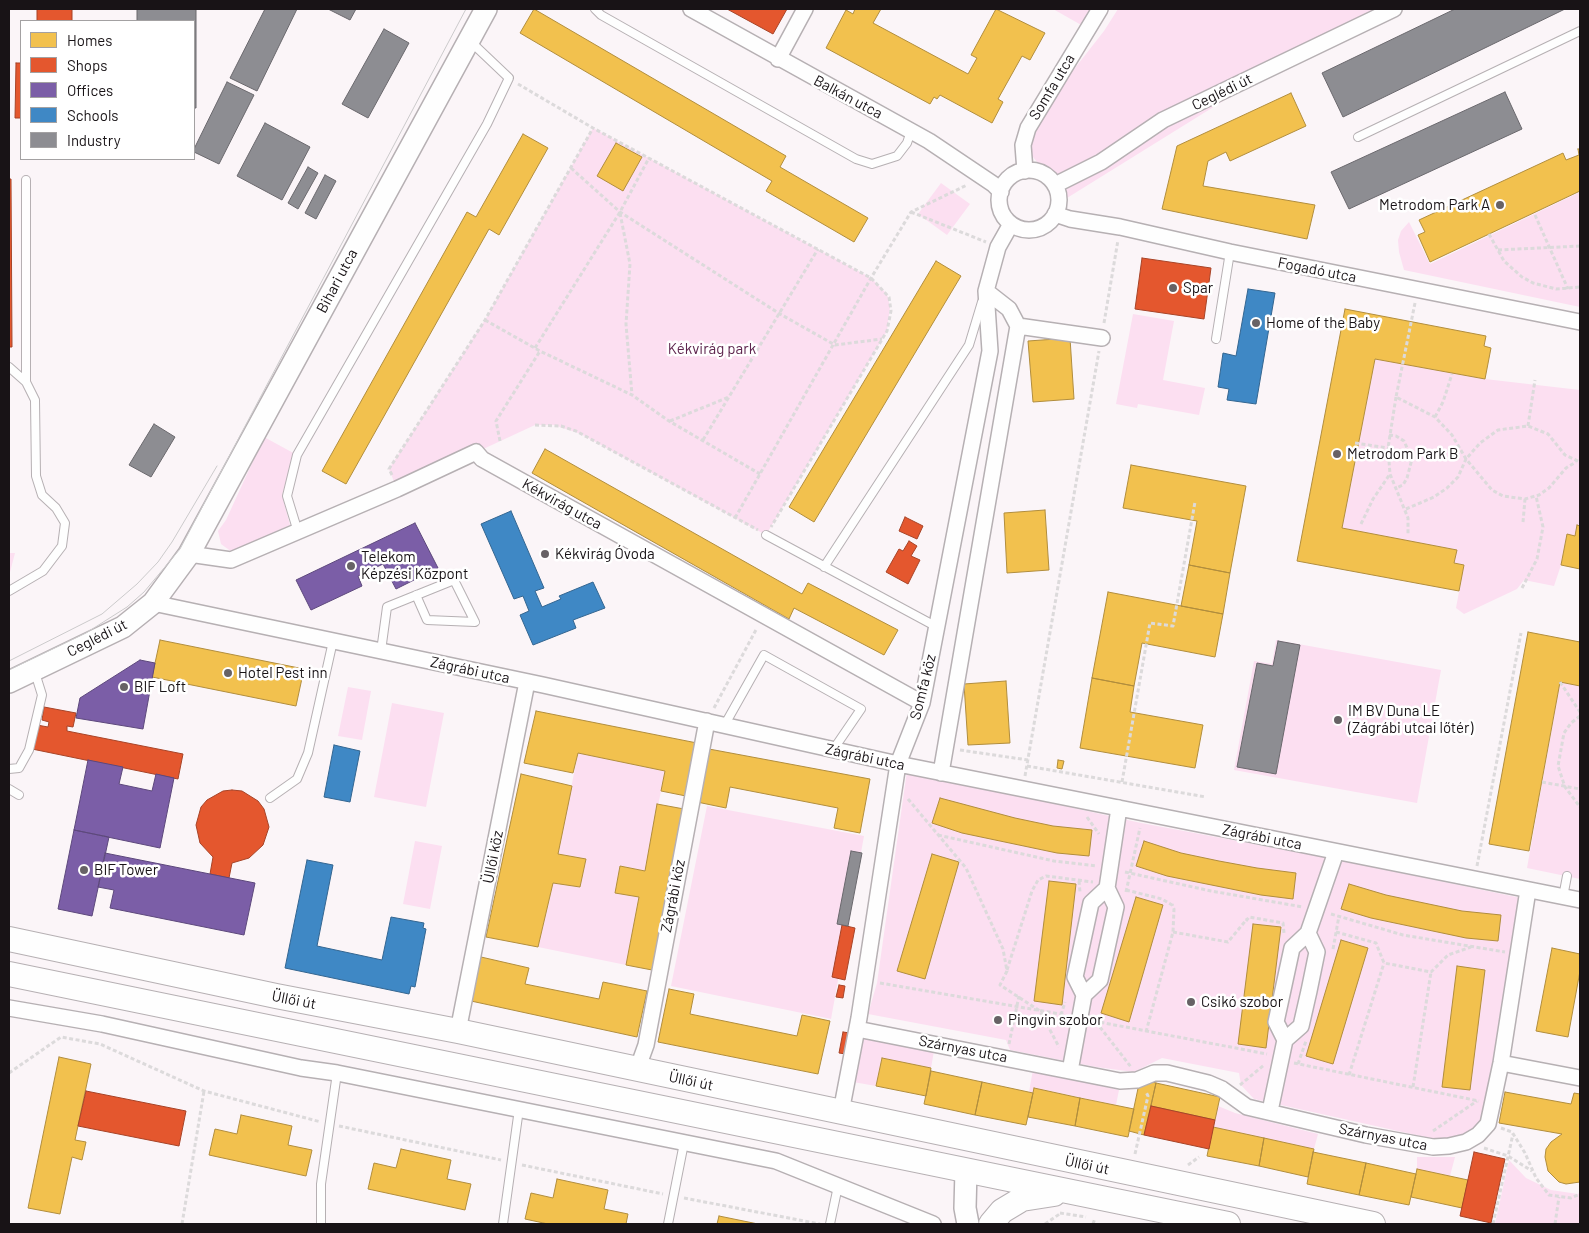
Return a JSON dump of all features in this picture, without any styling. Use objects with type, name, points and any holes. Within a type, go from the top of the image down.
[{"type":"main road","name":"Üllői út","points":[[9,939],[276,996],[458,1031],[1004,1148],[1373,1224]]},
{"type":"main road","name":"Üllői út","points":[[9,974],[1228,1224]]},
{"type":"main road","points":[[957,1138],[966,1170],[1004,1148]]},
{"type":"main road","points":[[991,1224],[1002,1211],[1022,1199],[1041,1195],[1074,1193]]},
{"type":"street","name":"Bihari utca","points":[[189,554],[486,9]]},
{"type":"street","name":"Balkán utca","points":[[691,9],[778,59],[912,131],[1001,192]]},
{"type":"street","points":[[778,59],[805,9]]},
{"type":"street","name":"Somfa utca","points":[[1025,171],[1023,145],[1028,128],[1100,9]]},
{"type":"street","name":"Ceglédi út","points":[[1055,185],[1101,162],[1163,120],[1394,9]]},
{"type":"street","points":[[1025,171],[1042,174],[1055,185],[1059,202],[1056,214],[1046,225],[1038,229],[1029,230],[1011,224],[1001,210],[1001,192],[1010,178],[1025,171]]},
{"type":"street","name":"Fogadó utca","points":[[1056,214],[1070,220],[1120,227],[1230,252],[1580,322]]},
{"type":"street","name":"Somfa köz","points":[[841,1112],[857,1028],[898,764],[922,703],[990,351],[986,290],[998,247],[1011,224]]},
{"type":"street","points":[[986,290],[1009,309],[1018,326],[1102,338]]},
{"type":"street","name":"Somfa köz","points":[[941,773],[1018,326]]},
{"type":"street","name":"Kékvirág utca","points":[[189,554],[231,560],[397,489],[476,452],[482,459],[922,703]]},
{"type":"street","name":"Ceglédi út","points":[[9,682],[123,627],[153,603],[189,554]]},
{"type":"street","name":"Zágrábi utca","points":[[153,603],[527,682],[941,773],[1580,900]]},
{"type":"street","name":"Üllői köz","points":[[458,1031],[527,682]]},
{"type":"street","name":"Zágrábi köz","points":[[638,1070],[646,1045],[706,721]]},
{"type":"street","points":[[1070,1068],[1084,995],[1100,980],[1116,907],[1109,879],[1119,808]]},
{"type":"street","points":[[1285,1040],[1276,1022],[1292,948],[1308,933],[1336,852]]},
{"type":"street","points":[[1084,995],[1075,977],[1091,903],[1109,879]]},
{"type":"street","points":[[1488,1124],[1485,1102],[1501,1062],[1528,890]]},
{"type":"street","points":[[1270,1111],[1278,1057],[1285,1040],[1301,1026],[1309,991],[1317,952],[1308,933]]},
{"type":"street","points":[[9,1008],[102,1024],[301,1068],[337,1073],[776,1161],[933,1224]]},
{"type":"street","name":"Szárnyas utca","points":[[857,1028],[1070,1068],[1120,1081],[1136,1080],[1154,1074],[1167,1073],[1208,1083],[1222,1089],[1247,1107],[1366,1135],[1433,1147],[1466,1142],[1478,1135],[1488,1124]]},
{"type":"street","points":[[1501,1062],[1580,1078]]},
{"type":"street","points":[[966,1170],[964,1208],[968,1224]]},
{"type":"lane","points":[[595,9],[601,15],[856,159],[872,164],[898,156],[907,143],[912,131]]},
{"type":"lane","points":[[1358,137],[1580,31]]},
{"type":"lane","points":[[298,532],[287,496],[297,455],[482,132],[509,78],[468,39]]},
{"type":"lane","points":[[26,180],[26,382]]},
{"type":"lane","points":[[1216,339],[1230,252]]},
{"type":"lane","points":[[824,567],[969,345],[986,290]]},
{"type":"lane","points":[[9,367],[26,382],[35,400],[36,476],[42,496],[56,508],[65,523],[62,546],[43,571],[9,591]]},
{"type":"lane","points":[[766,535],[937,627]]},
{"type":"lane","points":[[381,651],[387,607],[416,595],[454,580],[475,622],[427,620],[416,595]]},
{"type":"lane","points":[[270,798],[297,780],[308,753],[333,641]]},
{"type":"lane","points":[[724,726],[764,655],[861,709],[833,750]]},
{"type":"lane","points":[[9,769],[19,768],[29,750],[42,695],[37,679],[31,671]]},
{"type":"lane","points":[[9,789],[19,795]]},
{"type":"lane","points":[[1563,897],[1567,876]]},
{"type":"lane","points":[[321,1224],[321,1184],[337,1073]]},
{"type":"lane","points":[[503,1224],[519,1109]]},
{"type":"lane","points":[[668,1224],[684,1143]]},
{"type":"lane","points":[[830,1224],[838,1186]]},
{"type":"path","points":[[509,78],[593,128],[871,278],[889,298],[891,311],[887,331],[766,535],[576,431],[561,426],[535,425]]},
{"type":"path","points":[[397,489],[389,469],[485,320],[593,128]]},
{"type":"path","points":[[535,348],[620,212],[649,158]]},
{"type":"path","points":[[571,168],[620,212],[780,314],[834,345],[882,339]]},
{"type":"path","points":[[735,518],[871,278],[911,212],[970,184],[977,174]]},
{"type":"path","points":[[620,212],[630,264],[626,324],[632,396]]},
{"type":"path","points":[[911,212],[998,247]]},
{"type":"path","points":[[1535,215],[1568,289]]},
{"type":"path","points":[[1023,789],[1120,227]]},
{"type":"path","points":[[1489,234],[1512,270],[1533,283],[1556,289],[1580,287]]},
{"type":"path","points":[[1498,250],[1580,246]]},
{"type":"path","points":[[703,440],[818,250]]},
{"type":"path","points":[[1408,534],[1406,509],[1390,474],[1388,448],[1417,290]]},
{"type":"path","points":[[485,320],[540,351],[632,396],[669,421],[760,474]]},
{"type":"path","points":[[500,441],[496,421],[540,351]]},
{"type":"path","points":[[1435,417],[1443,402],[1452,374]]},
{"type":"path","points":[[1528,426],[1535,380]]},
{"type":"path","points":[[669,421],[729,397]]},
{"type":"path","points":[[1396,397],[1435,417],[1452,435],[1466,459],[1492,490],[1503,496],[1525,499],[1536,496],[1549,488],[1566,468],[1578,462]]},
{"type":"path","points":[[1406,509],[1434,497],[1447,488],[1458,477],[1466,459],[1480,444],[1498,430],[1528,426],[1548,434],[1565,455],[1578,462]]},
{"type":"path","points":[[1389,435],[1404,440],[1412,459],[1408,478],[1403,485],[1396,488]]},
{"type":"path","points":[[1355,443],[1388,448]]},
{"type":"path","points":[[1361,524],[1373,500],[1390,474]]},
{"type":"path","points":[[1522,588],[1537,559],[1543,526],[1536,496]]},
{"type":"path","points":[[1523,522],[1525,499]]},
{"type":"path","points":[[1122,782],[1150,623],[1172,626],[1196,502]]},
{"type":"path","points":[[706,721],[763,616]]},
{"type":"path","points":[[1475,879],[1521,633]]},
{"type":"path","points":[[1560,682],[1580,712]]},
{"type":"path","points":[[1580,716],[1571,723],[1561,744],[1558,766],[1565,787],[1580,807]]},
{"type":"path","points":[[946,748],[1028,760]]},
{"type":"path","points":[[1027,766],[1206,796]]},
{"type":"path","points":[[895,782],[966,868],[1002,949],[1007,971]]},
{"type":"path","points":[[1542,782],[1580,789]]},
{"type":"path","points":[[1127,896],[1126,890],[1141,823]]},
{"type":"path","points":[[938,835],[1054,861],[1109,879]]},
{"type":"path","points":[[1070,1068],[1040,1011],[1000,985],[1007,971],[1032,891],[1038,880],[1046,876],[1079,881],[1109,879],[1131,874],[1212,892],[1317,910],[1403,935],[1518,954]]},
{"type":"path","points":[[1079,881],[1080,892]]},
{"type":"path","points":[[1126,890],[1172,904],[1174,909],[1173,932],[1146,1032]]},
{"type":"path","points":[[1335,940],[1339,916]]},
{"type":"path","points":[[1173,932],[1228,942],[1249,918],[1283,923],[1284,933]]},
{"type":"path","points":[[1336,932],[1376,942],[1384,963],[1349,1074]]},
{"type":"path","points":[[1413,1087],[1431,972],[1448,955],[1472,946]]},
{"type":"path","points":[[1384,963],[1431,972]]},
{"type":"path","points":[[864,980],[1060,1014],[1278,1057],[1298,1064],[1485,1102]]},
{"type":"path","points":[[1006,1057],[1019,996]]},
{"type":"path","points":[[1060,1014],[1065,1002]]},
{"type":"path","points":[[1096,1022],[1134,1072],[1136,1080],[1144,1086],[1148,1096],[1135,1154],[1139,1155]]},
{"type":"path","points":[[9,1073],[61,1038],[100,1044],[204,1091],[329,1124],[674,1196],[821,1224]]},
{"type":"path","points":[[1298,1064],[1304,1052]]},
{"type":"path","points":[[1222,1089],[1241,1085],[1278,1057]]},
{"type":"path","points":[[182,1224],[204,1091]]},
{"type":"path","points":[[1417,1144],[1443,1122],[1485,1102]]},
{"type":"path","points":[[1488,1124],[1513,1134],[1525,1153],[1533,1171],[1549,1195],[1571,1198],[1580,1194]]},
{"type":"path","points":[[1493,1224],[1513,1134]]},
{"type":"path","points":[[1466,1142],[1508,1156],[1533,1171]]},
{"type":"path","points":[[1190,1165],[1199,1157]]},
{"type":"path","points":[[1555,1224],[1559,1197]]},
{"type":"path","points":[[1045,1224],[1062,1213]]},
{"type":"path","points":[[1093,1224],[1094,1218]]},
{"type":"green space","points":[[1053,9],[1093,9],[1083,26]]},
{"type":"green space","points":[[1118,9],[1394,9],[1294,57],[1067,198],[1023,145],[1028,128],[1104,31]]},
{"type":"green space","name":"Kékvirág park","points":[[593,128],[871,278],[887,294],[890,307],[887,331],[766,535],[581,434],[554,425],[535,425],[397,489],[389,469],[485,320]]},
{"type":"green space","points":[[941,183],[970,204],[947,235],[918,214]]},
{"type":"green space","points":[[1580,192],[1580,307],[1404,270],[1398,240],[1401,231],[1409,222],[1430,264]]},
{"type":"green space","points":[[1133,314],[1174,321],[1163,380],[1205,388],[1199,415],[1138,404],[1137,408],[1116,404]]},
{"type":"green space","points":[[1375,359],[1485,379],[1580,390],[1580,526],[1577,526],[1575,536],[1567,535],[1561,565],[1554,586],[1524,580],[1517,589],[1464,614],[1456,608],[1464,565],[1454,563],[1457,550],[1342,528]]},
{"type":"green space","points":[[264,437],[297,455],[292,459],[282,495],[290,525],[232,552],[221,544],[218,531],[226,520]]},
{"type":"green space","points":[[9,553],[15,553],[9,576]]},
{"type":"green space","name":"IM BV Duna LE (Zágrábi utcai lőtér)","points":[[1276,640],[1441,670],[1417,803],[1234,770],[1254,661],[1272,664]]},
{"type":"green space","points":[[1560,682],[1580,686],[1580,879],[1527,868]]},
{"type":"green space","points":[[348,687],[371,691],[362,740],[338,736]]},
{"type":"green space","points":[[392,703],[444,713],[426,807],[374,797]]},
{"type":"green space","points":[[578,753],[665,771],[645,871],[620,866],[615,893],[639,897],[626,965],[538,947],[553,883],[580,887],[586,860],[558,854]]},
{"type":"green space","points":[[907,771],[1141,823],[1334,859],[1526,899],[1509,973],[1486,1102],[1478,1135],[1433,1147],[1434,1139],[1254,1099],[1241,1085],[1239,1073],[1162,1058],[1134,1072],[1096,1067],[1010,1050],[1006,1040],[868,1014],[877,983]]},
{"type":"green space","points":[[707,806],[864,836],[831,1019],[671,986]]},
{"type":"green space","points":[[415,841],[442,846],[430,909],[403,904]]},
{"type":"green space","points":[[862,1038],[934,1051],[931,1068],[882,1058],[876,1086],[853,1082]]},
{"type":"green space","points":[[1033,1070],[1119,1090],[1116,1105],[1035,1088],[1033,1093],[1029,1092]]},
{"type":"green space","points":[[1218,1106],[1235,1113],[1318,1134],[1314,1149],[1213,1127]]},
{"type":"green space","points":[[1417,1157],[1455,1157],[1450,1176],[1417,1169]]},
{"type":"green space","points":[[1509,1160],[1526,1178],[1551,1190],[1578,1194],[1580,1192],[1580,1224],[1495,1224]]},
{"type":"building: Homes","points":[[534,9],[786,156],[780,167],[868,218],[854,242],[766,191],[772,181],[520,33]]},
{"type":"building: Homes","points":[[855,9],[881,9],[873,23],[968,74],[977,58],[971,55],[996,9],[1045,33],[1030,60],[1022,56],[998,99],[1003,102],[992,123],[940,95],[937,99],[934,97],[930,104],[826,48],[846,10],[853,14]]},
{"type":"building: Homes","points":[[1291,93],[1306,126],[1230,161],[1226,152],[1208,161],[1203,186],[1315,205],[1307,239],[1162,209],[1177,146]]},
{"type":"building: Homes","points":[[523,134],[548,148],[499,235],[489,229],[346,484],[322,471],[467,212],[476,217]]},
{"type":"building: Homes","points":[[616,143],[642,157],[623,191],[597,176]]},
{"type":"building: Homes","name":"Metrodom Park A","points":[[1578,149],[1580,149],[1580,191],[1430,262],[1418,235],[1425,232],[1419,220],[1563,153],[1566,160],[1579,155]]},
{"type":"building: Homes","points":[[936,261],[961,276],[814,522],[789,507]]},
{"type":"building: Homes","name":"Metrodom Park B","points":[[1345,309],[1486,336],[1484,346],[1491,348],[1485,379],[1375,359],[1342,528],[1457,550],[1454,563],[1464,565],[1459,591],[1297,561]]},
{"type":"building: Homes","points":[[1070,338],[1074,399],[1033,402],[1028,341]]},
{"type":"building: Homes","points":[[545,449],[802,594],[808,583],[898,630],[884,655],[794,608],[789,619],[532,473]]},
{"type":"building: Homes","points":[[1131,465],[1246,486],[1230,573],[1189,565],[1197,521],[1123,508]]},
{"type":"building: Homes","points":[[1045,510],[1049,570],[1007,573],[1004,513]]},
{"type":"building: Homes","points":[[1577,525],[1580,526],[1580,569],[1561,565],[1567,534],[1575,536]]},
{"type":"building: Homes","points":[[1189,565],[1230,573],[1223,614],[1181,606]]},
{"type":"building: Homes","points":[[1108,592],[1223,614],[1215,657],[1142,643],[1134,686],[1092,678]]},
{"type":"building: Homes","points":[[1528,632],[1580,642],[1580,686],[1560,682],[1529,851],[1489,844]]},
{"type":"building: Homes","name":"Hotel Pest inn","points":[[160,640],[304,669],[296,706],[152,677]]},
{"type":"building: Homes","points":[[1092,678],[1134,686],[1130,712],[1203,725],[1195,768],[1080,748]]},
{"type":"building: Homes","points":[[1006,681],[1010,743],[968,745],[964,684]]},
{"type":"building: Homes","points":[[536,711],[697,743],[686,796],[661,791],[665,771],[578,753],[573,773],[524,763]]},
{"type":"building: Homes","points":[[709,749],[870,779],[860,833],[834,828],[838,808],[730,787],[726,808],[697,802]]},
{"type":"building: Homes","points":[[1058,760],[1064,761],[1062,769],[1057,768]]},
{"type":"building: Homes","points":[[521,774],[572,786],[558,854],[586,859],[580,887],[553,883],[538,947],[486,937]]},
{"type":"building: Homes","points":[[940,798],[1053,826],[1092,830],[1089,856],[1057,853],[962,833],[932,823]]},
{"type":"building: Homes","points":[[657,804],[684,809],[652,970],[626,965],[639,897],[615,893],[620,866],[645,871]]},
{"type":"building: Homes","points":[[1144,841],[1181,853],[1219,861],[1296,873],[1293,899],[1261,895],[1167,876],[1136,866]]},
{"type":"building: Homes","points":[[932,854],[959,862],[925,979],[897,971]]},
{"type":"building: Homes","points":[[1049,881],[1076,884],[1062,1005],[1034,1001]]},
{"type":"building: Homes","points":[[1349,884],[1386,895],[1462,911],[1501,915],[1498,941],[1466,938],[1371,918],[1341,909]]},
{"type":"building: Homes","points":[[1136,897],[1163,905],[1129,1022],[1101,1013]]},
{"type":"building: Homes","points":[[1253,924],[1281,927],[1266,1048],[1238,1044]]},
{"type":"building: Homes","points":[[1341,940],[1368,948],[1333,1064],[1306,1056]]},
{"type":"building: Homes","points":[[1552,948],[1580,954],[1580,971],[1568,1037],[1536,1031]]},
{"type":"building: Homes","points":[[481,957],[529,968],[525,984],[599,999],[603,982],[647,991],[637,1037],[471,1001]]},
{"type":"building: Homes","points":[[1457,966],[1485,970],[1470,1090],[1442,1087]]},
{"type":"building: Homes","points":[[669,989],[694,994],[690,1014],[797,1036],[802,1015],[830,1021],[818,1074],[658,1042]]},
{"type":"building: Homes","points":[[59,1057],[91,1064],[75,1140],[86,1142],[82,1160],[72,1157],[60,1214],[28,1208]]},
{"type":"building: Homes","points":[[882,1058],[931,1068],[926,1096],[876,1086]]},
{"type":"building: Homes","points":[[931,1071],[982,1082],[975,1115],[924,1104]]},
{"type":"building: Homes","points":[[1140,1079],[1156,1083],[1144,1135],[1129,1131]]},
{"type":"building: Homes","points":[[982,1082],[1033,1093],[1026,1125],[975,1115]]},
{"type":"building: Homes","points":[[1156,1083],[1220,1097],[1215,1120],[1151,1106]]},
{"type":"building: Homes","points":[[1034,1088],[1080,1098],[1075,1126],[1028,1117]]},
{"type":"building: Homes","points":[[1505,1092],[1571,1104],[1574,1093],[1580,1094],[1580,1182],[1566,1184],[1559,1182],[1548,1171],[1545,1157],[1546,1149],[1551,1142],[1562,1134],[1499,1123]]},
{"type":"building: Homes","points":[[1080,1098],[1134,1109],[1128,1137],[1075,1126]]},
{"type":"building: Homes","points":[[241,1115],[292,1126],[288,1145],[312,1150],[306,1176],[209,1155],[215,1129],[237,1134]]},
{"type":"building: Homes","points":[[1213,1127],[1264,1138],[1259,1166],[1207,1156]]},
{"type":"building: Homes","points":[[1264,1138],[1314,1149],[1308,1177],[1259,1166]]},
{"type":"building: Homes","points":[[401,1149],[451,1160],[447,1179],[471,1184],[465,1210],[368,1189],[374,1163],[396,1168]]},
{"type":"building: Homes","points":[[1313,1152],[1366,1163],[1359,1195],[1307,1184]]},
{"type":"building: Homes","points":[[1366,1163],[1416,1174],[1409,1205],[1359,1195]]},
{"type":"building: Homes","points":[[1417,1169],[1468,1180],[1462,1208],[1411,1197]]},
{"type":"building: Homes","points":[[557,1179],[608,1190],[604,1209],[628,1214],[626,1224],[548,1224],[525,1219],[531,1193],[553,1198]]},
{"type":"building: Homes","points":[[719,1216],[758,1224],[717,1224]]},
{"type":"building: Shops","points":[[37,9],[72,9],[72,20],[37,20]]},
{"type":"building: Shops","points":[[727,9],[787,9],[773,34]]},
{"type":"building: Shops","points":[[16,63],[20,63],[20,118],[15,118]]},
{"type":"building: Shops","points":[[9,179],[11,179],[12,347],[9,347]]},
{"type":"building: Shops","name":"Spar","points":[[1142,258],[1211,268],[1204,319],[1135,309]]},
{"type":"building: Shops","points":[[905,517],[923,526],[917,539],[899,531]]},
{"type":"building: Shops","points":[[909,541],[917,546],[911,556],[920,560],[908,584],[886,572],[899,549],[903,551]]},
{"type":"building: Shops","points":[[44,707],[76,713],[73,727],[67,726],[67,731],[183,754],[178,779],[32,749],[37,725],[48,727],[49,722],[42,720]]},
{"type":"building: Shops","points":[[223,791],[242,791],[258,801],[264,809],[269,827],[263,845],[249,858],[232,863],[229,878],[210,874],[213,857],[200,843],[196,825],[201,807],[207,800]]},
{"type":"building: Shops","points":[[842,925],[855,928],[845,980],[832,977]]},
{"type":"building: Shops","points":[[839,985],[845,986],[843,998],[836,997]]},
{"type":"building: Shops","points":[[843,1032],[850,1033],[846,1054],[839,1053]]},
{"type":"building: Shops","points":[[86,1091],[186,1111],[179,1146],[78,1126]]},
{"type":"building: Shops","points":[[1151,1106],[1215,1120],[1209,1149],[1144,1135]]},
{"type":"building: Shops","points":[[1474,1152],[1505,1159],[1491,1223],[1460,1216]]},
{"type":"building: Offices","name":"Telekom Képzési Központ","points":[[415,523],[438,568],[396,589],[383,564],[358,576],[362,586],[311,610],[296,580]]},
{"type":"building: Offices","name":"BIF Loft","points":[[140,660],[155,663],[143,729],[76,718],[80,698]]},
{"type":"building: Offices","points":[[88,760],[123,767],[119,784],[152,791],[156,774],[174,778],[160,848],[74,830]]},
{"type":"building: Offices","name":"BIF Tower","points":[[74,830],[109,837],[92,916],[58,909]]},
{"type":"building: Offices","points":[[105,853],[255,883],[244,935],[110,908],[114,890],[98,887]]},
{"type":"building: Schools","name":"Home of the Baby","points":[[1248,289],[1275,293],[1256,404],[1227,400],[1229,389],[1218,387],[1223,353],[1236,356]]},
{"type":"building: Schools","points":[[511,511],[544,588],[535,591],[542,607],[561,599],[559,596],[593,582],[605,608],[573,620],[576,628],[533,645],[520,615],[529,611],[523,596],[514,599],[481,524]]},
{"type":"building: Schools","points":[[334,745],[360,751],[350,802],[324,797]]},
{"type":"building: Schools","points":[[307,860],[333,865],[317,946],[382,960],[391,917],[424,923],[423,928],[426,929],[415,987],[411,986],[409,994],[285,968]]},
{"type":"building: Industry","points":[[137,9],[196,9],[196,108],[195,20],[137,20]]},
{"type":"building: Industry","points":[[265,9],[297,9],[257,91],[230,78]]},
{"type":"building: Industry","points":[[328,9],[356,9],[350,20]]},
{"type":"building: Industry","points":[[1455,9],[1565,9],[1343,117],[1322,73]]},
{"type":"building: Industry","points":[[384,29],[409,43],[368,118],[342,104]]},
{"type":"building: Industry","points":[[227,82],[254,95],[219,164],[195,152],[195,147]]},
{"type":"building: Industry","points":[[1505,92],[1522,129],[1349,209],[1331,172]]},
{"type":"building: Industry","points":[[265,123],[310,147],[282,200],[237,176]]},
{"type":"building: Industry","points":[[308,167],[318,173],[298,209],[288,203]]},
{"type":"building: Industry","points":[[325,175],[336,181],[316,219],[305,213]]},
{"type":"building: Industry","points":[[154,424],[175,437],[151,477],[129,465]]},
{"type":"building: Industry","points":[[1278,641],[1300,645],[1276,774],[1237,767],[1257,663],[1273,666]]},
{"type":"building: Industry","points":[[851,851],[862,853],[848,926],[837,924]]},
{"type":"tram line","points":[[9,670],[86,633],[127,607],[144,592],[180,549],[466,9]]},
{"type":"tram line","points":[[9,661],[102,614],[137,584],[158,562],[172,542],[217,466]]},
{"type":"place","name":"Metrodom Park A","points":[[1500,205]]},
{"type":"place","name":"Spar","points":[[1173,288]]},
{"type":"place","name":"Home of the Baby","points":[[1256,323]]},
{"type":"place","name":"Metrodom Park B","points":[[1337,454]]},
{"type":"place","name":"Kékvirág Óvoda","points":[[545,554]]},
{"type":"place","name":"Telekom Képzési Központ","points":[[351,566]]},
{"type":"place","name":"Hotel Pest inn","points":[[228,673]]},
{"type":"place","name":"BIF Loft","points":[[124,687]]},
{"type":"place","name":"IM BV Duna LE (Zágrábi utcai lőtér)","points":[[1338,720]]},
{"type":"place","name":"BIF Tower","points":[[84,870]]},
{"type":"place","name":"Csikó szobor","points":[[1191,1002]]},
{"type":"place","name":"Pingvin szobor","points":[[998,1020]]}]
